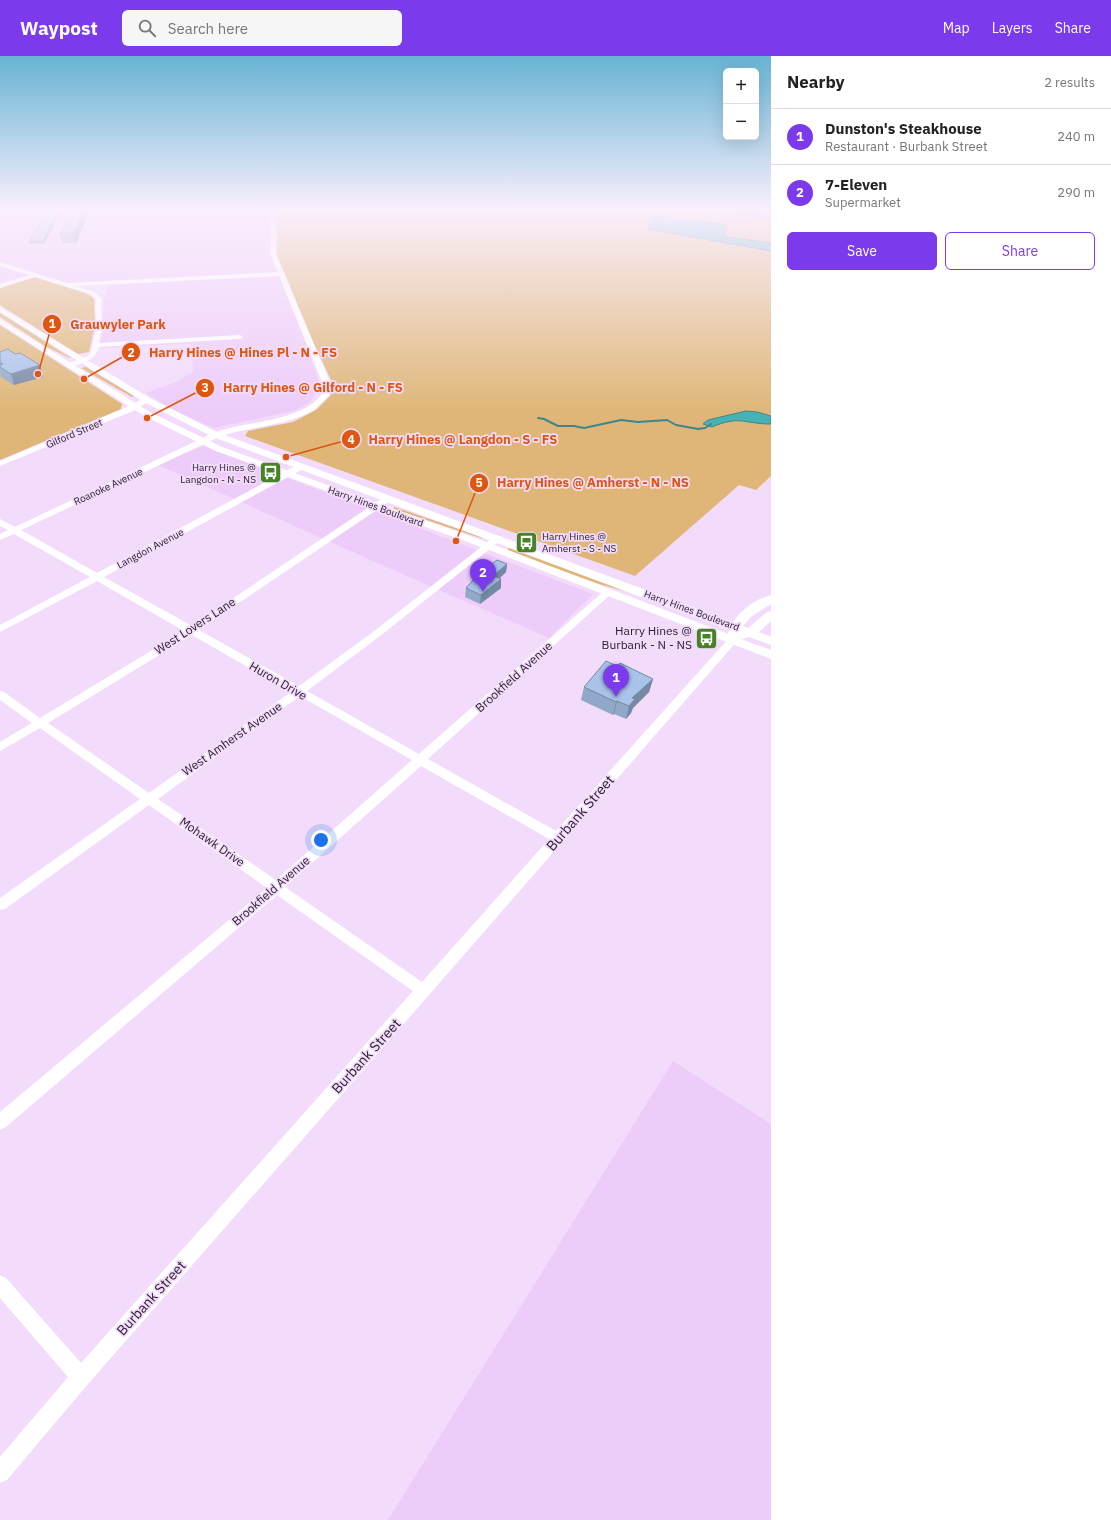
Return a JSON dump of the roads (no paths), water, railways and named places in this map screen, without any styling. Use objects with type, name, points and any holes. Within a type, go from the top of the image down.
[{"type":"main road","name":"Harry Hines Boulevard","points":[[0,309],[147,400],[216,435],[300,468],[498,538],[735,626],[771,641]]},
{"type":"main road","name":"Harry Hines Boulevard","points":[[0,321],[136,406],[202,441],[232,454],[488,546],[771,655]]},
{"type":"main road","points":[[702,614],[723,616],[736,615],[755,608],[771,599]]},
{"type":"main road","points":[[733,640],[735,626],[755,608]]},
{"type":"main road","points":[[733,640],[750,632],[771,615]]},
{"type":"street","points":[[0,286],[31,276]]},
{"type":"street","points":[[39,276],[102,295]]},
{"type":"street","points":[[66,285],[231,276]]},
{"type":"street","name":"Roanoke Avenue","points":[[0,537],[216,435],[230,430],[295,416],[313,407],[326,394],[326,382],[283,276]]},
{"type":"street","points":[[69,365],[92,356],[96,346],[100,324],[98,310],[106,282]]},
{"type":"street","points":[[96,346],[240,338]]},
{"type":"street","name":"Gilford Street","points":[[0,464],[147,400]]},
{"type":"street","name":"Langdon Avenue","points":[[0,629],[300,468]]},
{"type":"street","name":"West Lovers Lane","points":[[0,747],[191,631],[387,499]]},
{"type":"street","name":"Huron Drive","points":[[0,522],[299,693],[558,838]]},
{"type":"street","name":"West Amherst Avenue","points":[[0,904],[148,798],[299,693],[458,572],[498,538]]},
{"type":"street","name":"Brookfield Avenue","points":[[0,1122],[277,887],[608,592]]},
{"type":"street","name":"Burbank Street","points":[[0,1473],[81,1377],[733,640]]},
{"type":"street","name":"Mohawk Drive","points":[[0,695],[424,991]]},
{"type":"street","points":[[0,1284],[81,1377]]},
{"type":"waterway","points":[[538,418],[544,419],[558,426],[574,426],[584,428],[621,420],[638,422],[667,420],[676,425],[698,429],[705,428],[711,424]]},
{"type":"place","name":"Grauwyler Park","points":[[38,374]]},
{"type":"place","name":"Harry Hines @ Hines Pl - N - FS","points":[[84,379]]},
{"type":"place","name":"Harry Hines @ Gilford - N - FS","points":[[147,418]]},
{"type":"place","name":"Harry Hines @ Langdon - S - FS","points":[[286,457]]},
{"type":"place","name":"Harry Hines @ Langdon - N - NS","points":[[271,473]]},
{"type":"place","name":"Harry Hines @ Amherst - N - NS","points":[[456,541]]},
{"type":"place","name":"Harry Hines @ Amherst - S - NS","points":[[526,542]]},
{"type":"place","name":"7-Eleven","points":[[483,592]]},
{"type":"place","name":"Harry Hines @ Burbank - N - NS","points":[[707,638]]},
{"type":"place","name":"Dunston's Steakhouse","points":[[616,697]]}]
